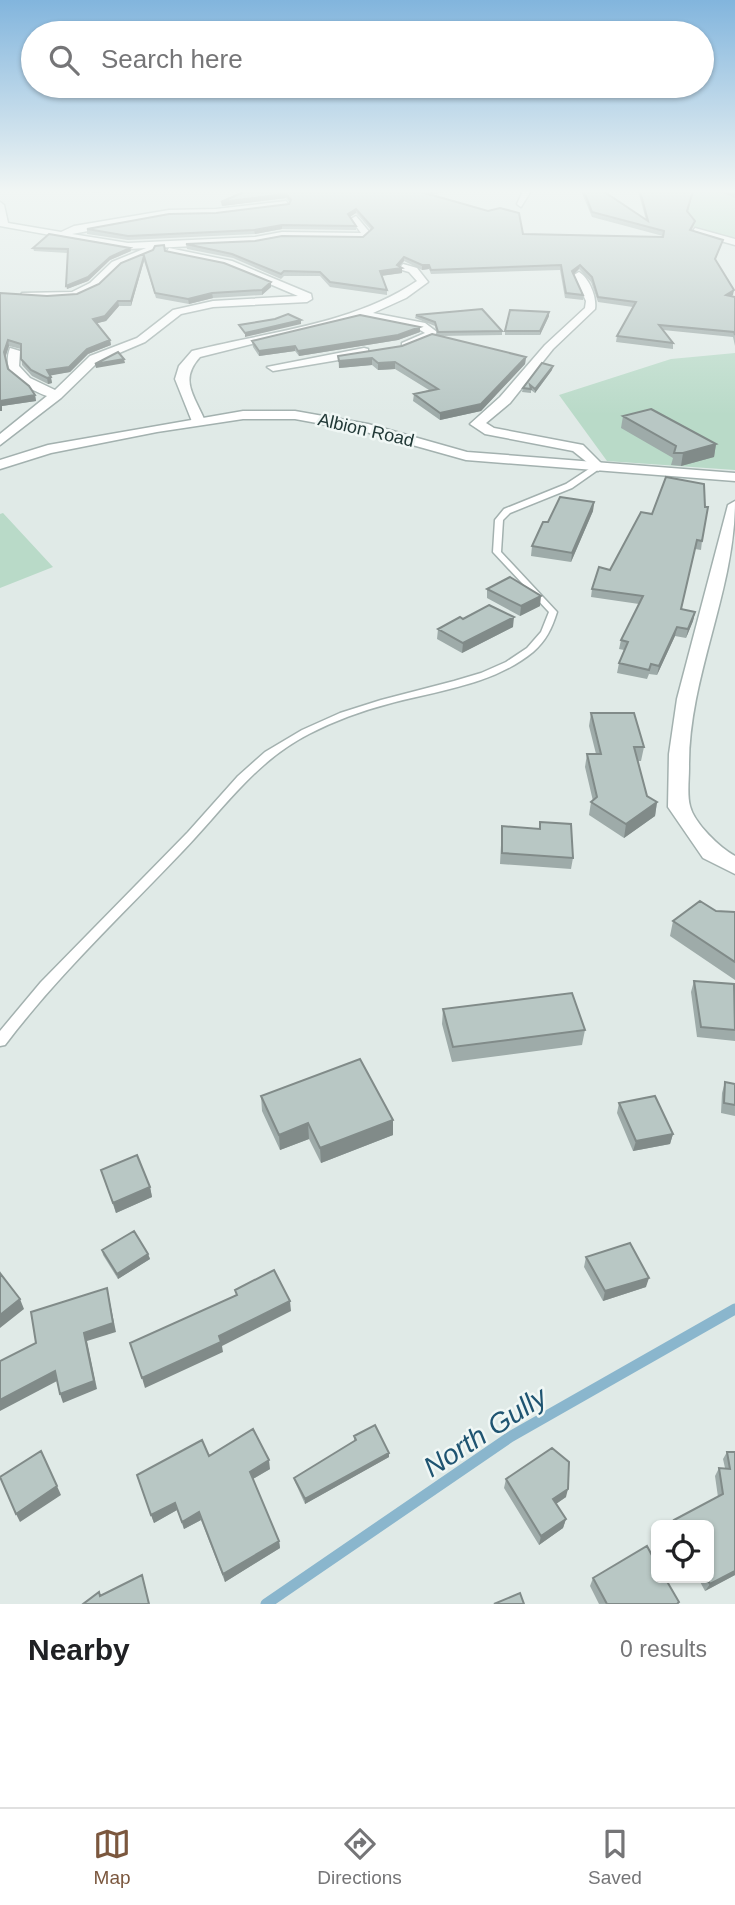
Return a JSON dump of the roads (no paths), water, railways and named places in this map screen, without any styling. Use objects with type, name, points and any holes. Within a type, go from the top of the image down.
[{"type":"street","points":[[26,295],[74,295],[94,285],[114,266]]},
{"type":"street","points":[[0,441],[83,373],[94,359],[141,340],[177,312],[213,304],[301,301],[308,298],[235,266]]},
{"type":"street","points":[[198,421],[181,379],[185,366],[196,354],[358,313],[399,298],[423,282],[413,271],[403,267]]},
{"type":"street","points":[[579,275],[591,301],[590,309],[549,347],[505,400],[477,424],[490,431],[578,448],[598,467]]},
{"type":"street","points":[[273,367],[416,342],[427,338],[431,332],[421,325],[358,313]]},
{"type":"street","points":[[14,351],[12,366],[15,372],[34,388],[57,395]]},
{"type":"street","name":"Albion Road","points":[[0,465],[82,442],[198,421],[243,415],[295,415],[368,428],[466,456],[735,477]]},
{"type":"street","points":[[735,477],[735,486]]},
{"type":"street","points":[[735,505],[686,699],[679,754],[679,807],[711,853],[735,866]]},
{"type":"lane","points":[[0,1041],[52,974],[191,837],[250,767],[271,751],[337,718],[381,702],[483,675],[513,662],[541,639],[551,627],[553,612],[497,552],[499,520],[508,511],[569,486],[598,467]]},
{"type":"waterway","name":"North Gully","points":[[266,1604],[510,1437],[735,1309]]}]
